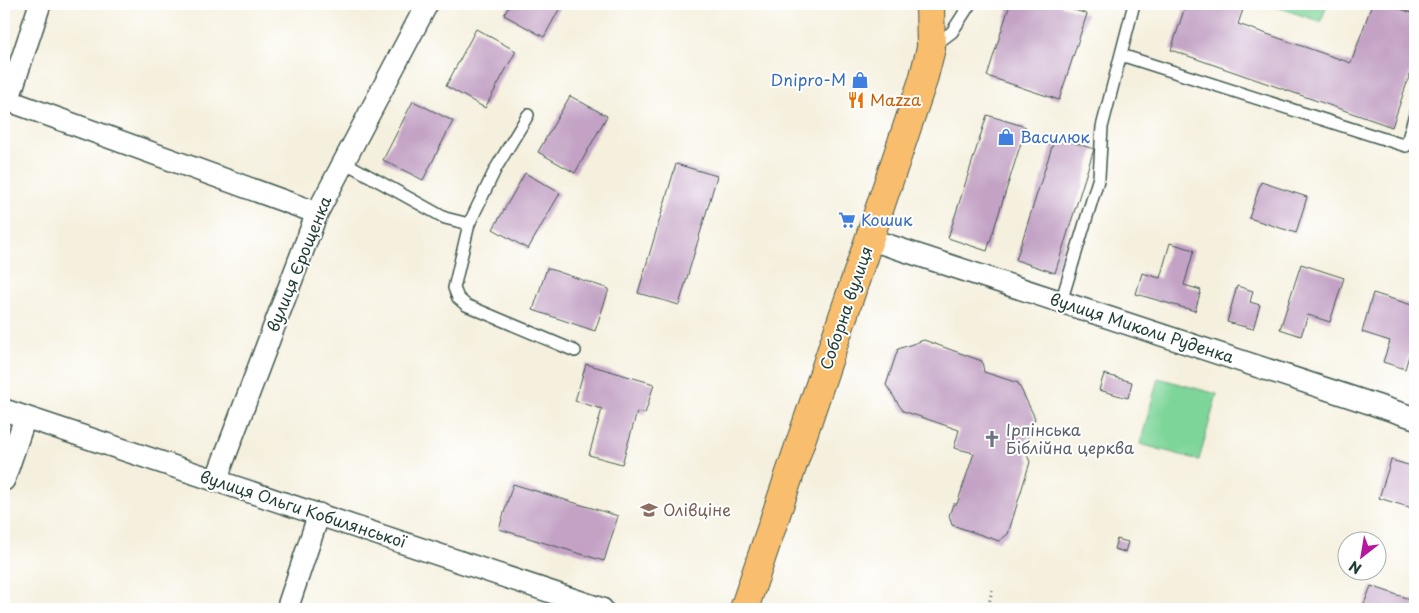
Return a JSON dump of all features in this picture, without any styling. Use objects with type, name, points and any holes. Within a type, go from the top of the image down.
[{"type":"main road","name":"Соборна вулиця","points":[[744,609],[923,80],[931,48],[930,4]]},
{"type":"street","points":[[40,4],[6,100],[317,213]]},
{"type":"street","name":"вулиця Єрощенка","points":[[216,480],[317,213],[427,4]]},
{"type":"street","name":"вулиця Миколи Руденка","points":[[869,240],[1415,418]]},
{"type":"street","name":"вулиця Ольги Кобилянської","points":[[4,410],[602,609]]},
{"type":"street","points":[[4,480],[25,418]]},
{"type":"street","points":[[286,609],[319,514]]},
{"type":"lane","points":[[931,48],[952,32],[970,4]]},
{"type":"lane","points":[[1061,302],[1099,177],[1102,127],[1134,4]]},
{"type":"lane","points":[[1121,55],[1406,146],[1415,114]]},
{"type":"lane","points":[[528,115],[496,168],[469,224],[454,288],[458,298],[466,305],[574,352]]},
{"type":"lane","points":[[344,162],[445,218],[469,224]]},
{"type":"path","points":[[992,590],[989,604],[995,609]]},
{"type":"green space","points":[[1268,4],[1327,4],[1321,22]]},
{"type":"green space","points":[[1158,378],[1217,394],[1199,460],[1140,444]]},
{"type":"building","points":[[510,4],[562,4],[544,37],[504,15]]},
{"type":"building","points":[[1010,4],[1056,4],[1087,14],[1059,100],[987,76]]},
{"type":"building","points":[[1186,4],[1245,4],[1238,24],[1351,63],[1372,4],[1386,4],[1415,14],[1415,59],[1392,127],[1171,50]]},
{"type":"building","points":[[476,29],[516,51],[485,108],[446,86]]},
{"type":"building","points":[[570,96],[607,116],[575,173],[538,152]]},
{"type":"building","points":[[413,101],[453,121],[423,180],[383,160]]},
{"type":"building","points":[[987,115],[1026,127],[987,251],[948,238]]},
{"type":"building","points":[[1055,137],[1094,149],[1055,273],[1016,260]]},
{"type":"building","points":[[676,164],[717,176],[679,305],[638,293]]},
{"type":"building","points":[[525,173],[560,193],[528,249],[493,229]]},
{"type":"building","points":[[1261,182],[1307,197],[1296,233],[1249,218]]},
{"type":"building","points":[[1170,243],[1194,250],[1184,285],[1201,290],[1195,311],[1136,294],[1142,273],[1160,278]]},
{"type":"building","points":[[1301,264],[1344,278],[1330,322],[1308,315],[1301,336],[1280,329]]},
{"type":"building","points":[[547,268],[609,289],[595,331],[533,310]]},
{"type":"building","points":[[1237,286],[1253,291],[1250,302],[1260,305],[1253,329],[1227,322]]},
{"type":"building","points":[[1373,293],[1415,306],[1415,335],[1405,369],[1383,362],[1390,341],[1362,332]]},
{"type":"building","name":"Ірпінська Біблійна церква","points":[[924,340],[982,361],[984,372],[1018,383],[1035,418],[1024,447],[1030,462],[1008,534],[999,541],[952,525],[949,516],[953,504],[957,504],[974,453],[954,448],[959,430],[903,411],[886,385],[898,349]]},
{"type":"building","points":[[586,364],[654,384],[645,414],[637,412],[622,464],[589,455],[602,409],[575,401]]},
{"type":"building","points":[[1104,374],[1132,382],[1128,398],[1099,390]]},
{"type":"building","points":[[1391,460],[1415,467],[1415,509],[1379,498]]},
{"type":"building","points":[[513,484],[618,516],[604,561],[499,529]]},
{"type":"building","points":[[1117,539],[1128,542],[1125,552],[1114,549]]},
{"type":"building","points":[[1371,586],[1415,601],[1415,609],[1362,609]]},
{"type":"building","points":[[430,605],[441,609],[429,609]]},
{"type":"place","name":"Dnipro-M","points":[[860,80]]},
{"type":"place","name":"Mazza","points":[[856,100]]},
{"type":"place","name":"Василюк","points":[[1006,137]]},
{"type":"place","name":"Кошик","points":[[847,220]]},
{"type":"place","name":"Ірпінська Біблійна церква","points":[[992,439]]},
{"type":"place","name":"Олівціне","points":[[649,510]]}]
